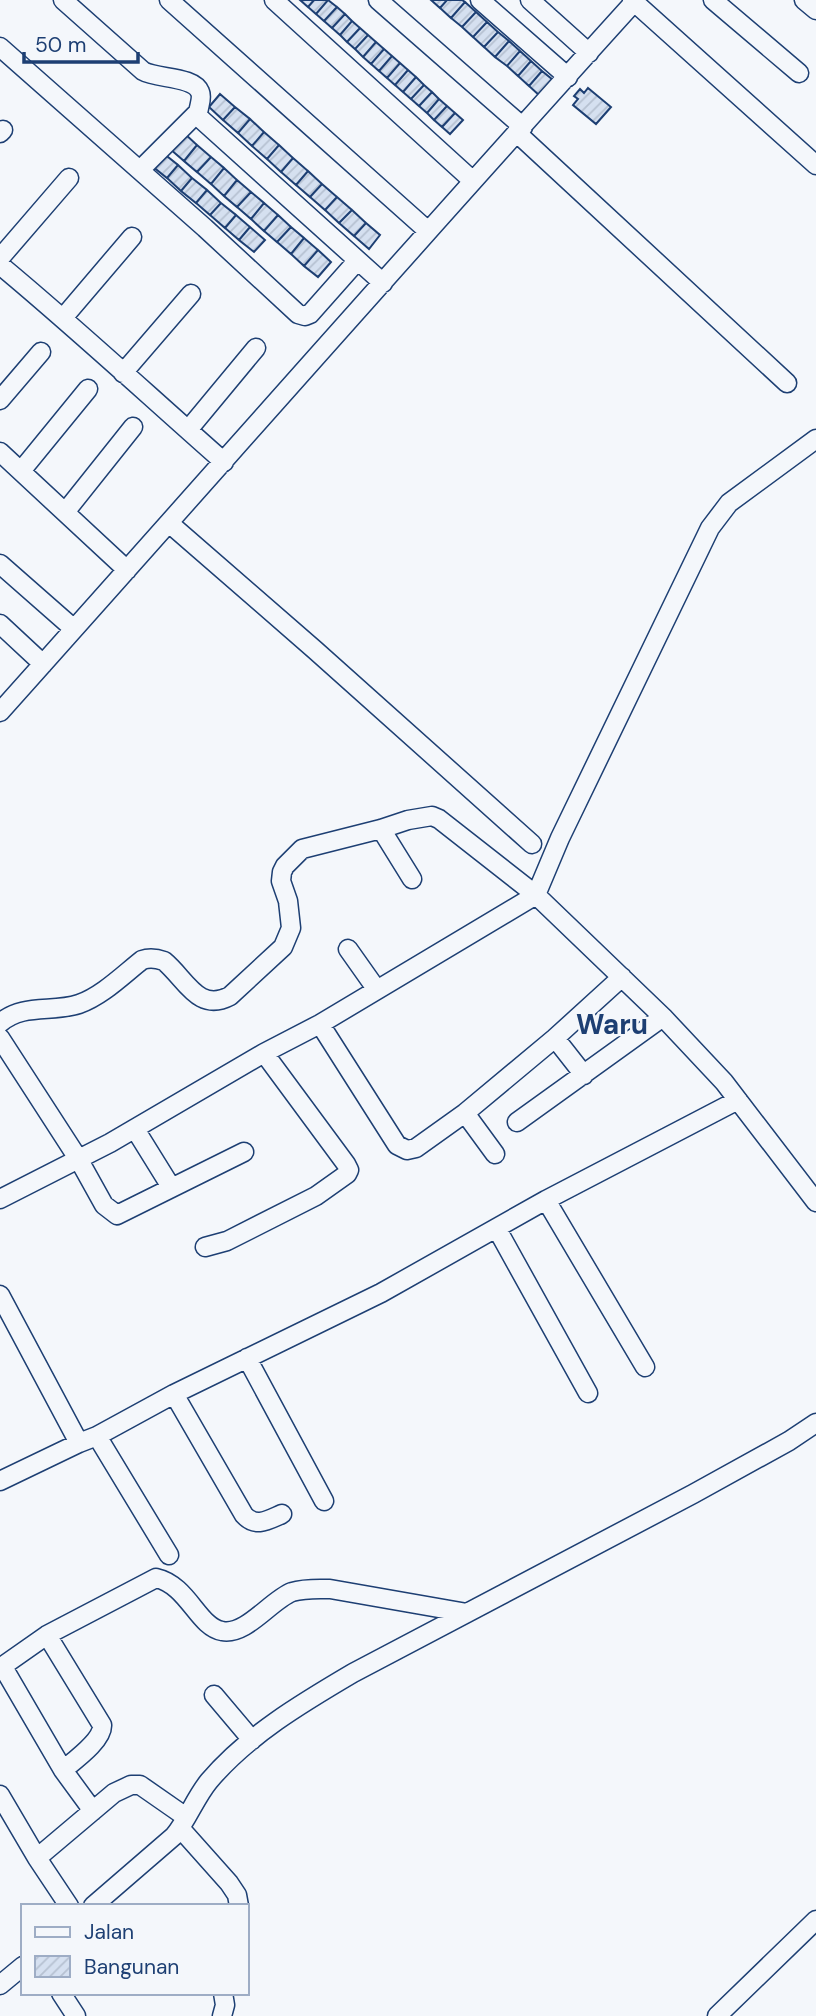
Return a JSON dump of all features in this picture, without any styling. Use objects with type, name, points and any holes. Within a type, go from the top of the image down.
[{"type":"street","points":[[62,0],[143,71],[153,76],[178,79],[195,85],[201,95],[198,112],[140,170]]},
{"type":"street","points":[[169,0],[428,231]]},
{"type":"street","points":[[274,0],[473,181]]},
{"type":"street","points":[[379,0],[787,383]]},
{"type":"street","points":[[480,0],[568,77]]},
{"type":"street","points":[[530,0],[589,52]]},
{"type":"street","points":[[713,0],[799,73]]},
{"type":"street","points":[[804,0],[816,10]]},
{"type":"street","points":[[0,712],[634,1],[816,165]]},
{"type":"street","points":[[0,47],[302,316],[310,314],[357,261]]},
{"type":"street","points":[[198,112],[202,120],[383,283]]},
{"type":"street","points":[[0,258],[69,178]]},
{"type":"street","points":[[63,318],[132,237]]},
{"type":"street","points":[[0,265],[224,462]]},
{"type":"street","points":[[123,373],[191,294]]},
{"type":"street","points":[[188,430],[256,348]]},
{"type":"street","points":[[0,400],[41,352]]},
{"type":"street","points":[[21,471],[88,389]]},
{"type":"street","points":[[66,511],[133,427]]},
{"type":"street","points":[[0,1199],[135,1129],[264,1053],[320,1024],[536,895],[560,838],[694,556],[710,528],[729,503],[816,439]]},
{"type":"street","points":[[0,452],[127,570]]},
{"type":"street","points":[[169,523],[532,844]]},
{"type":"street","points":[[0,564],[74,629]]},
{"type":"street","points":[[0,624],[43,664]]},
{"type":"street","points":[[0,1023],[17,1012],[61,1008],[88,1000],[148,958],[164,961],[200,998],[211,1002],[223,1000],[282,947],[288,937],[291,916],[281,880],[285,866],[302,849],[408,820],[436,817],[536,895],[663,1017],[732,1091],[812,1197]]},
{"type":"street","points":[[381,829],[412,879]]},
{"type":"street","points":[[348,949],[377,990]]},
{"type":"street","points":[[320,1024],[400,1147],[407,1150],[416,1147],[465,1113],[555,1038],[622,977]]},
{"type":"street","points":[[517,1122],[663,1017]]},
{"type":"street","points":[[0,1038],[79,1160],[104,1205],[117,1215],[244,1152]]},
{"type":"street","points":[[555,1038],[584,1075]]},
{"type":"street","points":[[205,1247],[234,1238],[316,1196],[349,1170],[264,1053]]},
{"type":"street","points":[[0,1481],[97,1436],[174,1394],[381,1293],[497,1229],[732,1091]]},
{"type":"street","points":[[465,1113],[495,1154]]},
{"type":"street","points":[[135,1129],[171,1187]]},
{"type":"street","points":[[546,1200],[645,1367]]},
{"type":"street","points":[[497,1229],[589,1393]]},
{"type":"street","points":[[0,1295],[79,1443]]},
{"type":"street","points":[[247,1358],[324,1501]]},
{"type":"street","points":[[174,1394],[244,1516],[249,1521],[260,1523],[282,1514]]},
{"type":"street","points":[[95,1904],[165,1844],[183,1823],[221,1767],[252,1740],[317,1694],[692,1494],[789,1441],[816,1423]]},
{"type":"street","points":[[97,1436],[169,1555]]},
{"type":"street","points":[[93,1811],[63,1770],[1,1667],[47,1635],[156,1578],[178,1588],[204,1619],[222,1632],[242,1628],[280,1598],[292,1592],[310,1589],[330,1589],[467,1613]]},
{"type":"street","points":[[47,1635],[102,1729],[99,1738],[63,1770]]},
{"type":"street","points":[[214,1695],[252,1740]]},
{"type":"street","points":[[37,1858],[114,1793],[140,1784],[183,1823],[237,1895],[239,1904]]},
{"type":"street","points":[[0,1795],[68,1904]]},
{"type":"street","points":[[717,2016],[816,1920]]},
{"type":"street","points":[[0,1984],[21,1968]]},
{"type":"street","points":[[62,1995],[76,2016]]},
{"type":"street","points":[[222,2016],[225,2005],[223,1995]]},
{"type":"building","points":[[300,0],[314,0],[308,7]]},
{"type":"building","points":[[314,0],[328,0],[316,14],[308,7]]},
{"type":"building","points":[[328,0],[337,7],[324,21],[316,14]]},
{"type":"building","points":[[431,0],[447,0],[440,8]]},
{"type":"building","points":[[447,0],[465,2],[451,18],[440,8]]},
{"type":"building","points":[[465,2],[476,12],[462,27],[451,18]]},
{"type":"building","points":[[337,7],[345,14],[332,28],[324,21]]},
{"type":"building","points":[[476,12],[487,22],[473,37],[462,27]]},
{"type":"building","points":[[345,14],[352,21],[340,35],[332,28]]},
{"type":"building","points":[[352,21],[360,28],[347,42],[340,35]]},
{"type":"building","points":[[487,22],[498,32],[484,47],[473,37]]},
{"type":"building","points":[[360,28],[368,35],[355,49],[347,42]]},
{"type":"building","points":[[498,32],[509,41],[495,57],[484,47]]},
{"type":"building","points":[[368,35],[376,42],[363,57],[355,49]]},
{"type":"building","points":[[509,41],[520,51],[507,66],[495,57]]},
{"type":"building","points":[[376,42],[384,49],[371,64],[363,57]]},
{"type":"building","points":[[384,49],[392,56],[379,71],[371,64]]},
{"type":"building","points":[[520,51],[531,61],[518,76],[507,66]]},
{"type":"building","points":[[392,56],[400,63],[387,78],[379,71]]},
{"type":"building","points":[[531,61],[542,71],[529,86],[518,76]]},
{"type":"building","points":[[400,63],[408,70],[395,85],[387,78]]},
{"type":"building","points":[[408,70],[416,77],[403,92],[395,85]]},
{"type":"building","points":[[542,71],[553,80],[540,96],[529,86]]},
{"type":"building","points":[[416,77],[424,85],[411,99],[403,92]]},
{"type":"building","points":[[424,85],[432,92],[419,106],[411,99]]},
{"type":"building","points":[[588,88],[611,107],[596,124],[573,105],[578,99],[574,96],[580,89],[584,93]]},
{"type":"building","points":[[432,92],[439,99],[427,113],[419,106]]},
{"type":"building","points":[[220,94],[235,107],[223,120],[209,107]]},
{"type":"building","points":[[439,99],[447,106],[434,120],[427,113]]},
{"type":"building","points":[[447,106],[455,113],[442,127],[434,120]]},
{"type":"building","points":[[235,107],[250,119],[238,133],[223,120]]},
{"type":"building","points":[[455,113],[463,120],[450,134],[442,127]]},
{"type":"building","points":[[250,119],[264,132],[252,146],[238,133]]},
{"type":"building","points":[[264,132],[279,145],[267,159],[252,146]]},
{"type":"building","points":[[184,133],[197,145],[184,161],[170,149]]},
{"type":"building","points":[[197,145],[211,157],[197,172],[184,161]]},
{"type":"building","points":[[279,145],[293,158],[281,172],[267,159]]},
{"type":"building","points":[[163,153],[178,165],[167,178],[152,166]]},
{"type":"building","points":[[211,157],[224,168],[211,184],[197,172]]},
{"type":"building","points":[[293,158],[308,171],[296,185],[281,172]]},
{"type":"building","points":[[178,165],[192,178],[181,191],[167,178]]},
{"type":"building","points":[[224,168],[237,180],[224,196],[211,184]]},
{"type":"building","points":[[308,171],[322,184],[310,197],[296,185]]},
{"type":"building","points":[[192,178],[207,190],[196,203],[181,191]]},
{"type":"building","points":[[237,180],[251,192],[237,207],[224,196]]},
{"type":"building","points":[[322,184],[337,197],[325,210],[310,197]]},
{"type":"building","points":[[207,190],[221,203],[210,215],[196,203]]},
{"type":"building","points":[[251,192],[264,203],[251,219],[237,207]]},
{"type":"building","points":[[337,197],[352,210],[339,223],[325,210]]},
{"type":"building","points":[[221,203],[236,215],[225,228],[210,215]]},
{"type":"building","points":[[264,203],[278,215],[264,231],[251,219]]},
{"type":"building","points":[[352,210],[366,223],[354,236],[339,223]]},
{"type":"building","points":[[236,215],[250,227],[239,240],[225,228]]},
{"type":"building","points":[[278,215],[291,227],[277,242],[264,231]]},
{"type":"building","points":[[366,223],[380,235],[369,249],[354,236]]},
{"type":"building","points":[[250,227],[265,240],[254,252],[239,240]]},
{"type":"building","points":[[291,227],[304,238],[291,254],[277,242]]},
{"type":"building","points":[[304,238],[318,250],[304,266],[291,254]]},
{"type":"building","points":[[318,250],[331,262],[318,277],[304,266]]},
{"type":"district","name":"Waru","points":[[612,1024]]}]
